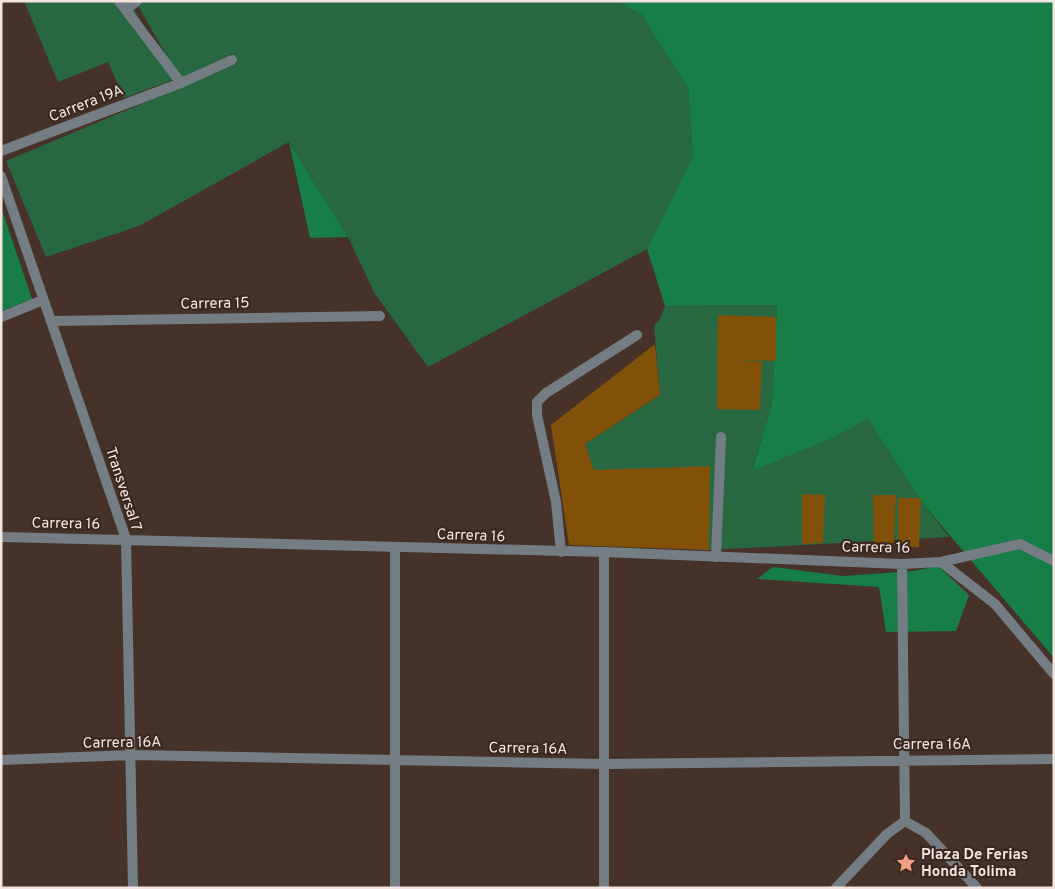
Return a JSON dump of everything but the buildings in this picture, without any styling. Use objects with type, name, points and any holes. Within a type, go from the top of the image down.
[{"type":"street","points":[[118,1],[181,83]]},
{"type":"street","points":[[126,10],[137,1]]},
{"type":"street","name":"Carrera 19A","points":[[1,151],[181,83],[232,60]]},
{"type":"street","name":"Transversal 7","points":[[1,176],[126,539],[132,756],[133,888]]},
{"type":"street","points":[[1,317],[44,300]]},
{"type":"street","name":"Carrera 15","points":[[51,321],[380,316]]},
{"type":"street","points":[[561,552],[556,502],[537,415],[537,402],[546,394],[637,335]]},
{"type":"street","points":[[716,557],[721,437]]},
{"type":"street","name":"Carrera 16","points":[[1,537],[604,552],[902,564],[941,562],[1020,544],[1054,561]]},
{"type":"street","points":[[395,548],[395,888]]},
{"type":"street","points":[[604,552],[604,888]]},
{"type":"street","points":[[941,562],[995,604],[1054,674]]},
{"type":"street","points":[[902,564],[905,821]]},
{"type":"street","name":"Carrera 16A","points":[[1,760],[132,756],[604,764],[904,759],[1054,759]]},
{"type":"street","points":[[836,888],[887,834],[905,821]]},
{"type":"street","points":[[905,821],[926,833],[976,888]]},
{"type":"green space","points":[[24,1],[129,1],[175,79],[124,98],[108,62],[58,82]]},
{"type":"green space","points":[[141,1],[615,1],[641,14],[688,88],[693,156],[647,249],[428,367],[375,294],[348,237],[289,142],[139,226],[46,257],[6,161],[238,63],[232,54],[180,79],[137,4]]},
{"type":"green space","points":[[615,1],[1054,1],[1054,658],[924,505],[868,419],[827,440],[752,471],[772,403],[777,305],[665,306],[647,249],[693,156],[688,88],[641,14]]},
{"type":"green space","points":[[289,142],[348,237],[310,238]]},
{"type":"green space","points":[[1,207],[32,299],[1,311]]},
{"type":"green space","points":[[777,305],[772,403],[752,470],[868,419],[924,505],[949,537],[709,550],[594,470],[585,444],[660,395],[654,325],[659,321],[665,306]]},
{"type":"green space","points":[[938,566],[969,595],[956,631],[886,632],[879,587],[757,579],[773,567],[843,576],[913,571]]},
{"type":"place","name":"Plaza De Ferias Honda Tolima","points":[[906,863]]}]
